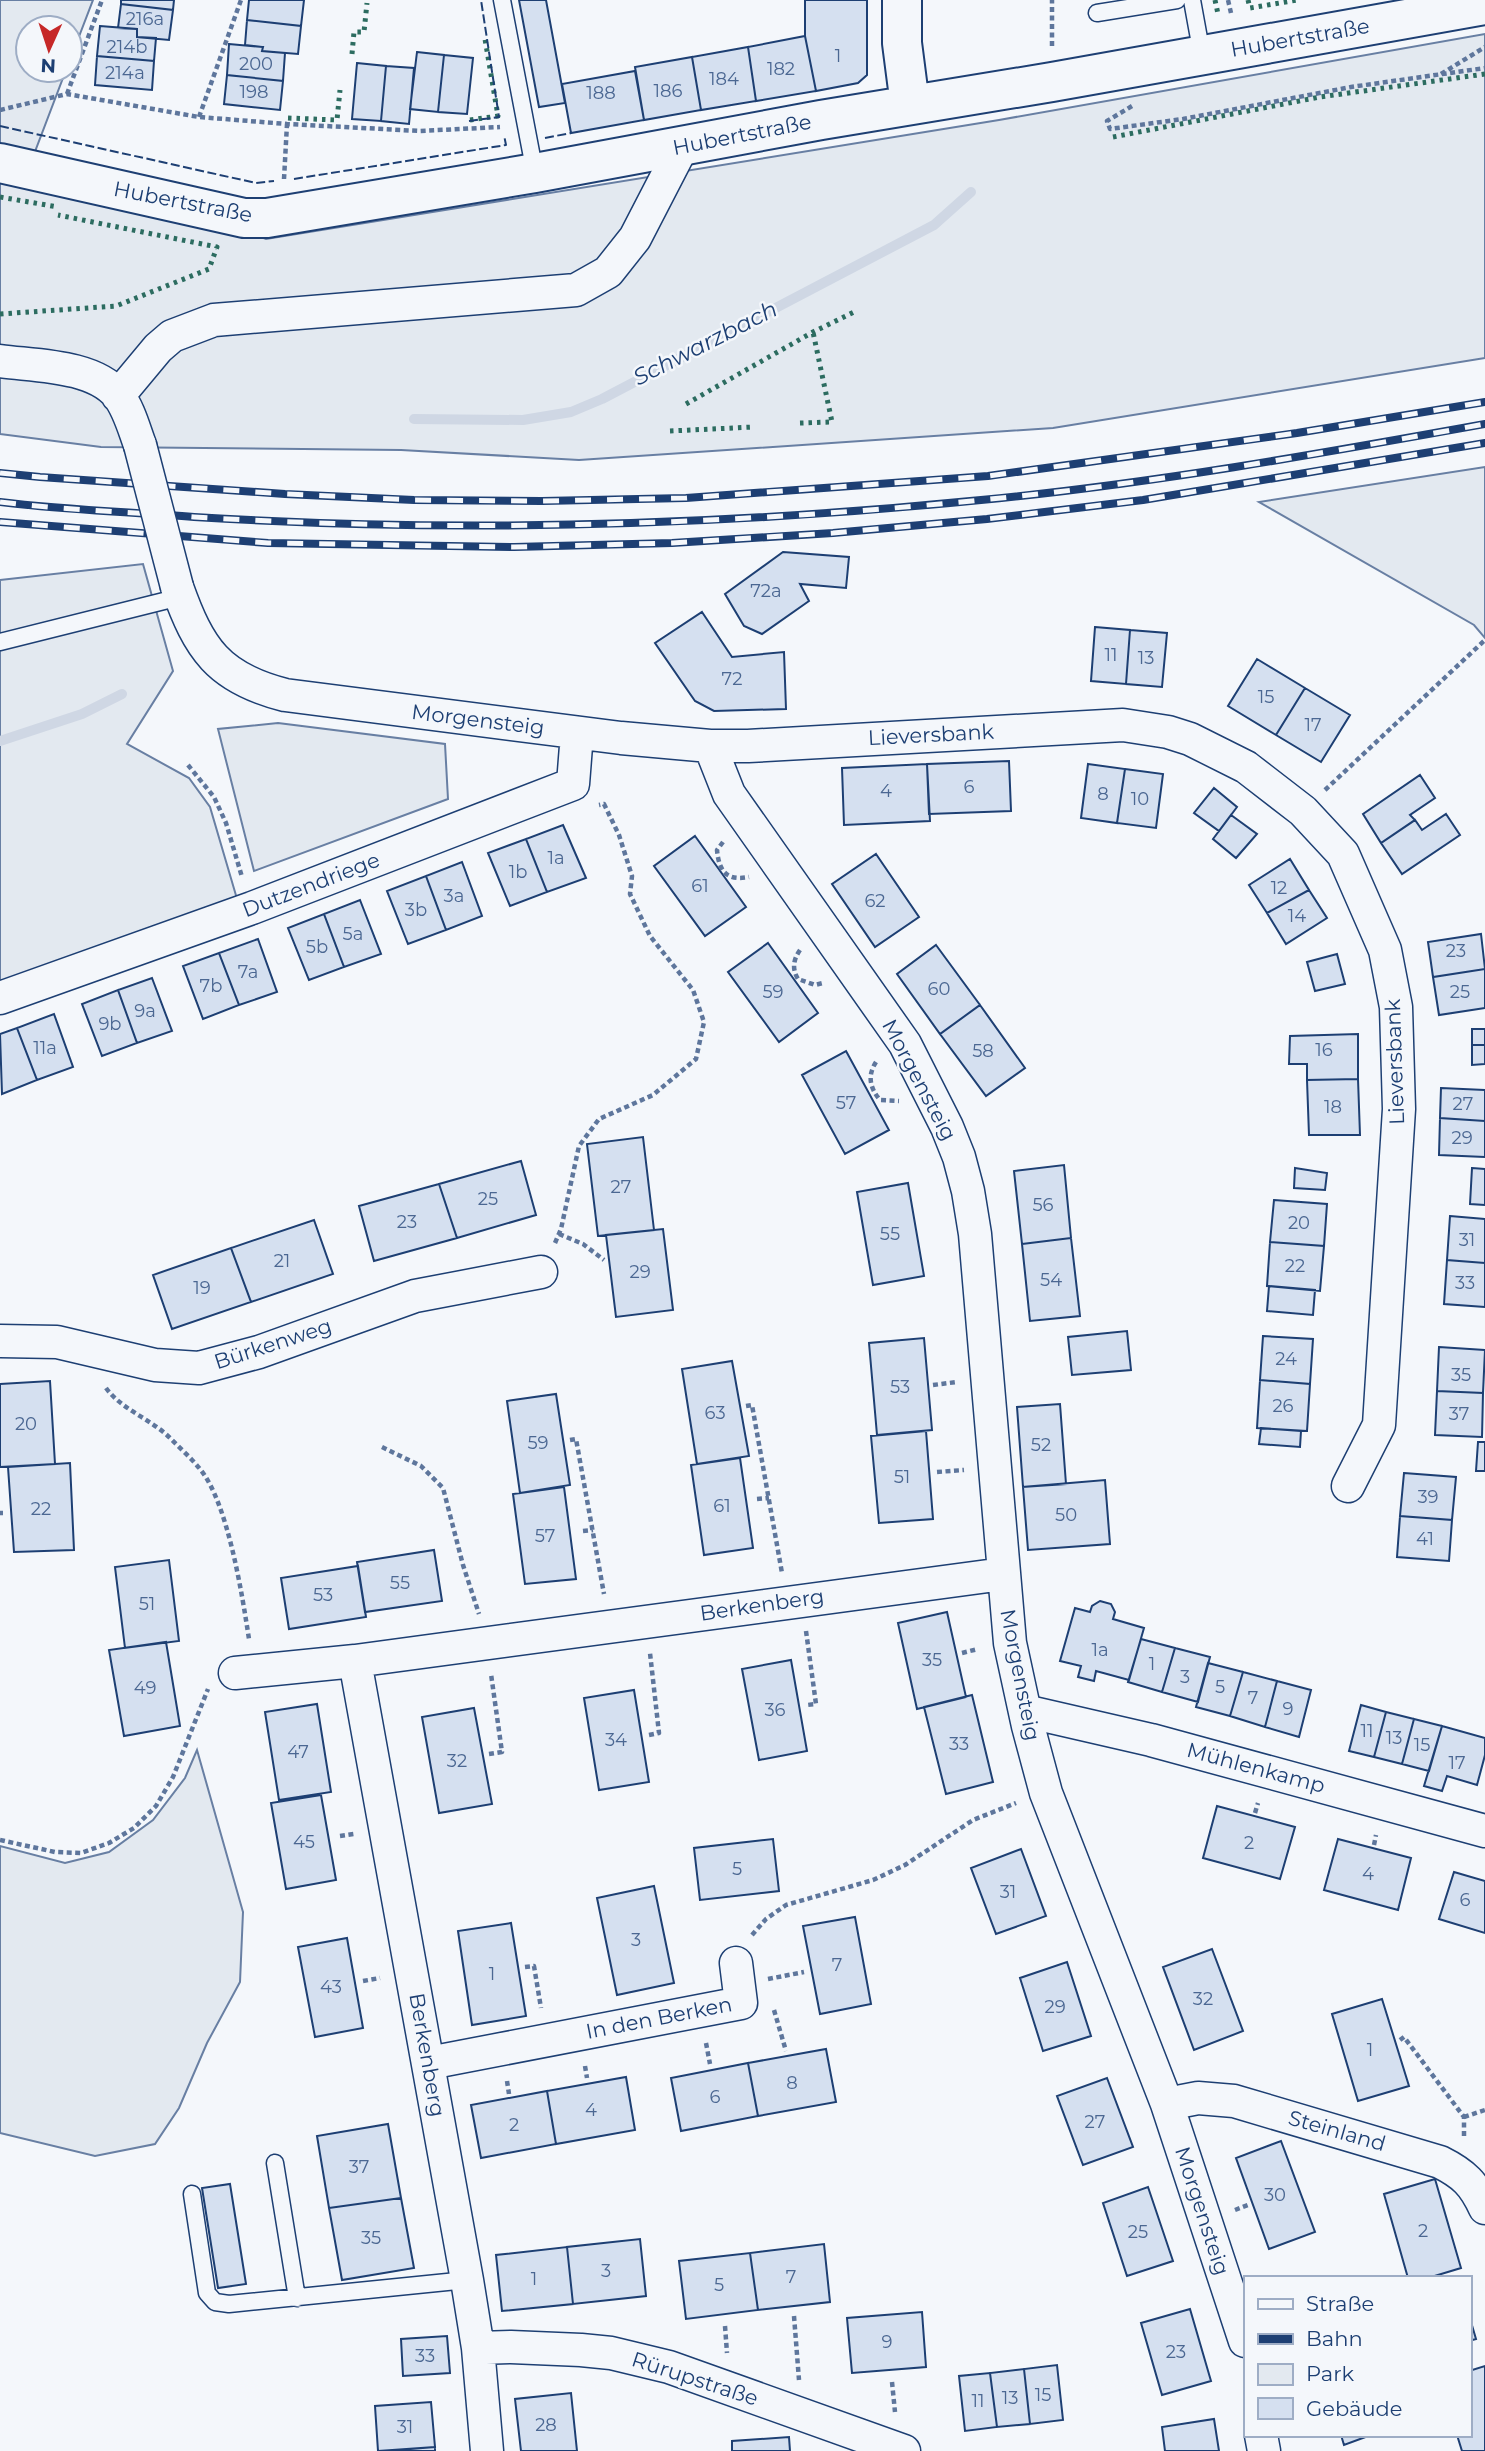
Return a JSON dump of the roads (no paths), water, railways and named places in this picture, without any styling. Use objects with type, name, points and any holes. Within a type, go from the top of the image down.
[{"type":"street","points":[[902,0],[902,43],[910,105]]},
{"type":"street","name":"Hubertstraße","points":[[0,163],[244,218],[287,215],[1156,64],[1374,19],[1485,5]]},
{"type":"street","points":[[0,361],[72,370],[105,384],[118,396],[158,348],[172,336],[214,320],[576,290],[608,272],[635,238],[682,147]]},
{"type":"street","name":"Morgensteig","points":[[118,396],[140,445],[188,620],[208,654],[261,689],[312,699],[578,733],[710,746],[729,794],[905,1044],[947,1127],[968,1191],[975,1234],[1010,1643],[1046,1793],[1167,2104],[1244,2338]]},
{"type":"street","name":"Lieversbank","points":[[710,746],[762,746],[1102,725],[1146,727],[1191,739],[1246,767],[1303,811],[1343,854],[1385,950],[1396,1007],[1400,1056],[1379,1425],[1348,1486]]},
{"type":"street","name":"Dutzendriege","points":[[0,998],[252,908],[573,784],[578,733]]},
{"type":"street","name":"Bürkenweg","points":[[0,1341],[57,1342],[155,1365],[199,1367],[258,1352],[415,1296],[541,1272]]},
{"type":"street","name":"Berkenberg","points":[[245,1673],[355,1661],[488,1652],[610,1626],[1003,1574]]},
{"type":"street","name":"Berkenberg","points":[[355,1661],[467,2280],[478,2348],[487,2451]]},
{"type":"street","name":"Mühlenkamp","points":[[1025,1711],[1151,1740],[1485,1831]]},
{"type":"street","name":"In den Berken","points":[[429,2063],[741,2003],[736,1963]]},
{"type":"street","name":"Steinland","points":[[1167,2104],[1198,2098],[1234,2101],[1440,2162],[1458,2171],[1475,2188],[1485,2208]]},
{"type":"street","name":"Rürupstraße","points":[[478,2348],[511,2347],[611,2353],[669,2367],[794,2412],[838,2440],[904,2451]]},
{"type":"lane","points":[[502,0],[535,173]]},
{"type":"lane","points":[[1097,13],[1177,0]]},
{"type":"lane","points":[[1192,0],[1202,55]]},
{"type":"lane","points":[[0,642],[179,592]]},
{"type":"lane","points":[[275,2163],[298,2298]]},
{"type":"lane","points":[[192,2194],[207,2294],[215,2302],[229,2304],[298,2298],[467,2280]]},
{"type":"waterway","name":"Schwarzbach","points":[[414,419],[523,420],[571,412],[602,399],[934,225],[971,192]]},
{"type":"waterway","name":"Schwarzbach","points":[[0,741],[82,714],[122,694]]},
{"type":"railway","points":[[0,473],[285,494],[414,500],[686,498],[988,476],[1297,433],[1485,402]]},
{"type":"railway","points":[[0,502],[194,517],[391,525],[588,524],[784,516],[981,500],[1108,486],[1485,424]]},
{"type":"railway","points":[[0,522],[268,543],[514,547],[672,543],[833,533],[987,519],[1143,500],[1485,443]]}]
